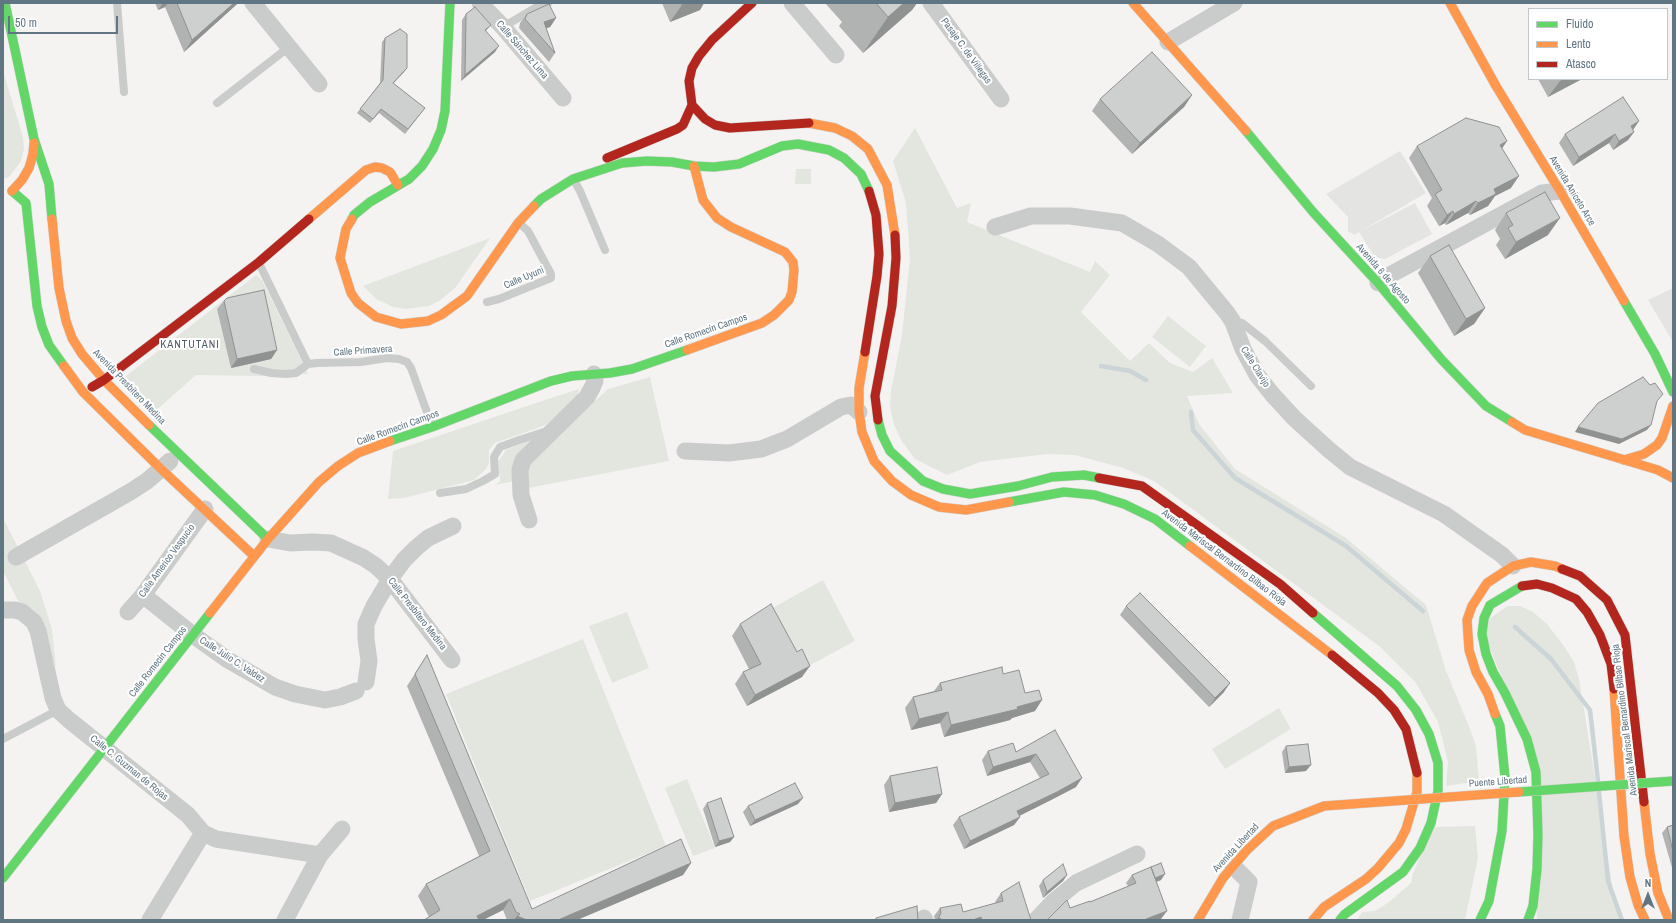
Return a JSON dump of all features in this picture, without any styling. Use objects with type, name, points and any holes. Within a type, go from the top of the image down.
[{"type":"main road","points":[[6,3],[34,139],[33,154],[29,168],[22,180],[12,191]]},
{"type":"main road","name":"Avenida Mariscal Bernardino Bilbao Rioja","points":[[450,3],[445,111],[441,130],[433,149],[422,166],[409,178],[370,202],[354,215],[346,229],[342,243],[340,258],[351,294],[366,310],[382,319],[401,324],[428,321],[441,315],[455,306],[466,296],[518,222],[541,199],[573,179],[587,173],[622,163],[647,161],[672,162],[694,166],[714,167],[739,164],[782,146],[798,144],[829,150],[844,158],[861,174],[871,195],[876,215],[879,254],[878,276],[859,388],[867,411],[890,451],[907,468],[923,481],[943,489],[970,494],[1018,486],[1052,477],[1084,475],[1142,486],[1280,584],[1398,686],[1416,710],[1429,734],[1438,764],[1438,791],[1430,823],[1420,848],[1403,872],[1345,914],[1340,920]]},
{"type":"main road","points":[[692,105],[689,81],[692,68],[699,56],[712,40],[752,3]]},
{"type":"main road","name":"Avenida 6 de Agosto","points":[[1133,3],[1313,212],[1378,283],[1441,359],[1486,406],[1525,430],[1658,470],[1673,478]]},
{"type":"main road","name":"Avenida Aniceto Arce","points":[[1450,3],[1496,86],[1560,191],[1655,354],[1673,392]]},
{"type":"main road","name":"Avenida Mariscal Bernardino Bilbao Rioja","points":[[587,173],[606,159],[677,129],[686,121],[692,105],[705,119],[715,125],[730,128],[808,123],[835,128],[852,136],[868,149],[887,185],[894,224],[896,258],[892,306],[875,396],[867,411],[862,432],[874,461],[892,481],[912,495],[939,507],[966,510],[1064,492],[1095,495],[1124,504],[1155,520],[1313,640],[1378,693],[1394,710],[1406,730],[1417,770],[1417,792],[1406,829],[1394,850],[1378,868],[1366,879],[1324,907],[1314,920]]},
{"type":"main road","name":"Avenida Presbítero Medina","points":[[34,139],[48,184],[50,208],[47,289],[42,327],[49,345],[83,392],[161,469],[254,556]]},
{"type":"main road","name":"Calle Romecín Campos","points":[[3,878],[254,556],[319,482],[338,466],[358,453],[432,427],[551,381],[572,376],[610,373],[637,367],[746,329],[762,323],[774,315],[789,300],[794,280],[793,262],[785,252],[731,227],[717,218],[703,200],[694,166]]},
{"type":"main road","points":[[83,392],[104,380],[259,262],[366,170],[375,167],[382,168],[390,172],[398,185]]},
{"type":"main road","points":[[3,194],[12,191],[28,193]]},
{"type":"main road","name":"Avenida Presbítero Medina","points":[[12,191],[26,203],[47,289],[66,321],[72,338],[82,354],[104,380],[178,454],[268,539]]},
{"type":"main road","points":[[43,200],[50,208]]},
{"type":"main road","points":[[1624,460],[1636,457],[1651,450],[1657,445],[1662,438],[1673,406]]},
{"type":"main road","points":[[1636,457],[1656,458]]},
{"type":"main road","name":"Avenida Mariscal Bernardino Bilbao Rioja","points":[[1528,920],[1533,906],[1537,869],[1538,835],[1536,772],[1527,739],[1493,672],[1486,654],[1482,634],[1484,618],[1490,605],[1503,596],[1517,576],[1531,562],[1556,566],[1580,576],[1607,600],[1625,635],[1632,684],[1650,854],[1658,892],[1669,920]]},
{"type":"main road","name":"Avenida Mariscal Bernardino Bilbao Rioja","points":[[1480,920],[1489,901],[1502,831],[1505,777],[1500,726],[1488,694],[1476,672],[1469,650],[1467,620],[1472,606],[1487,583],[1517,576],[1552,588],[1576,599],[1587,612],[1600,635],[1611,664],[1616,700],[1624,836],[1630,877],[1645,920]]},
{"type":"main road","name":"Puente Libertad","points":[[1324,806],[1673,781]]},
{"type":"main road","points":[[1610,798],[1649,795]]},
{"type":"main road","points":[[1531,804],[1546,802]]},
{"type":"main road","points":[[1491,807],[1515,805]]},
{"type":"main road","name":"Avenida Libertad","points":[[1198,920],[1214,891],[1233,866],[1273,826],[1324,806]]},
{"type":"main road","points":[[1404,813],[1444,810]]},
{"type":"main road","points":[[1309,813],[1320,817]]},
{"type":"street","points":[[253,3],[319,84]]},
{"type":"street","name":"Calle Sánchez Lima","points":[[480,3],[503,27],[563,98]]},
{"type":"street","points":[[792,3],[836,55]]},
{"type":"street","name":"Pasaje C. de Villegas","points":[[931,3],[1001,99]]},
{"type":"street","points":[[1168,42],[1234,3]]},
{"type":"street","points":[[1378,283],[1388,276],[1542,193],[1560,191]]},
{"type":"street","name":"Calle Clavijo","points":[[995,227],[1031,216],[1070,216],[1122,223],[1158,244],[1189,268],[1233,322],[1243,349],[1257,375],[1294,418],[1350,468],[1444,514],[1502,555],[1517,576]]},
{"type":"street","points":[[529,520],[521,495],[520,470],[523,460],[556,429],[586,397],[595,381],[594,374]]},
{"type":"street","points":[[685,451],[729,453],[761,449],[786,439],[841,407],[851,405],[867,411]]},
{"type":"street","points":[[16,557],[130,492],[147,481],[178,454]]},
{"type":"street","name":"Calle Americo Vespucio","points":[[128,612],[143,595],[205,509]]},
{"type":"street","points":[[390,578],[404,560],[428,538],[453,526]]},
{"type":"street","name":"Calle Presbítero Medina","points":[[268,539],[290,543],[331,543],[364,558],[390,578],[452,660]]},
{"type":"street","name":"Calle Julio C. Valdez","points":[[143,595],[193,635],[228,660],[257,677],[295,694],[325,700],[340,697],[361,686],[369,661],[366,639],[366,624],[374,606],[390,578]]},
{"type":"street","name":"Calle C. Guzman de Rojas","points":[[3,610],[22,612],[34,622],[38,630],[53,698],[58,710],[188,816],[203,833],[216,839],[320,855]]},
{"type":"street","points":[[285,920],[320,855],[342,829]]},
{"type":"street","points":[[150,920],[203,833]]},
{"type":"street","points":[[1036,920],[1053,902],[1076,883],[1137,854]]},
{"type":"street","points":[[1233,866],[1249,882],[1240,920]]},
{"type":"lane","points":[[117,3],[124,92]]},
{"type":"lane","points":[[503,27],[535,8],[548,3]]},
{"type":"lane","points":[[217,103],[289,47]]},
{"type":"lane","points":[[573,179],[580,191],[605,250]]},
{"type":"lane","name":"Calle Uyuni","points":[[487,302],[499,299],[551,278],[551,274],[528,230],[518,222]]},
{"type":"lane","points":[[259,262],[308,364]]},
{"type":"lane","points":[[1233,322],[1242,323],[1265,341],[1311,386]]},
{"type":"lane","name":"Calle Primavera","points":[[254,369],[271,373],[286,374],[301,371],[308,364],[361,362],[388,358],[399,359],[407,362],[415,376],[432,427]]},
{"type":"lane","points":[[440,493],[466,489],[495,474],[494,457],[500,447],[556,429]]},
{"type":"lane","points":[[3,739],[58,710]]},
{"type":"shaded area","points":[[3,71],[23,137],[24,149],[21,161],[9,177],[3,179]]},
{"type":"shaded area","points":[[915,128],[957,208],[971,203],[967,222],[1090,272],[1095,261],[1110,275],[1081,312],[1130,361],[1149,343],[1170,363],[1193,372],[1212,358],[1233,393],[1187,396],[1199,424],[1235,469],[1346,538],[1426,605],[1446,671],[1476,746],[1479,781],[1446,786],[1448,762],[1438,722],[1416,683],[1379,646],[1154,481],[1123,468],[1075,455],[1047,454],[980,462],[947,475],[915,459],[901,440],[894,425],[890,408],[891,391],[902,335],[910,258],[906,203],[893,161]]},
{"type":"shaded area","points":[[1400,151],[1426,193],[1354,235],[1348,231],[1348,217],[1326,194]]},
{"type":"shaded area","points":[[796,169],[811,169],[811,184],[795,184]]},
{"type":"shaded area","points":[[1415,203],[1432,234],[1385,259],[1374,256],[1359,232]]},
{"type":"shaded area","points":[[490,238],[455,288],[439,301],[429,306],[406,309],[393,307],[376,299],[363,286]]},
{"type":"shaded area","points":[[256,275],[262,280],[308,374],[259,376],[196,375],[152,414],[130,389],[126,383],[126,376]]},
{"type":"shaded area","points":[[1673,288],[1673,342],[1648,300]]},
{"type":"shaded area","points":[[1168,316],[1206,346],[1190,367],[1152,337]]},
{"type":"shaded area","points":[[650,377],[669,461],[528,488],[525,469],[530,460],[608,389]]},
{"type":"shaded area","points":[[579,389],[577,397],[546,425],[495,443],[489,450],[489,463],[486,469],[474,480],[404,498],[388,499],[393,451]]},
{"type":"shaded area","points":[[540,436],[515,481],[495,485],[500,481],[498,462],[506,450]]},
{"type":"shaded area","points":[[3,518],[40,591],[52,629],[56,668],[39,620],[32,609],[18,601],[3,571]]},
{"type":"shaded area","points":[[823,580],[855,641],[799,671],[767,611]]},
{"type":"shaded area","points":[[1507,606],[1520,606],[1533,612],[1547,624],[1574,662],[1579,679],[1615,902],[1621,920],[1537,920],[1531,754],[1481,625]]},
{"type":"shaded area","points":[[627,612],[649,668],[612,683],[589,626]]},
{"type":"shaded area","points":[[583,639],[666,846],[530,901],[446,694]]},
{"type":"shaded area","points":[[1279,708],[1291,729],[1225,769],[1212,749]]},
{"type":"shaded area","points":[[687,779],[715,848],[693,856],[665,788]]},
{"type":"shaded area","points":[[1475,826],[1478,858],[1465,920],[1357,920],[1362,912],[1375,911],[1389,902],[1411,883],[1413,873],[1434,827]]},
{"type":"building","points":[[177,3],[234,3],[192,40]]},
{"type":"building","points":[[876,3],[904,3],[888,17]]},
{"type":"building","points":[[549,4],[556,18],[544,22],[555,53],[525,19],[527,14]]},
{"type":"building","points":[[475,7],[491,25],[485,30],[499,46],[465,75],[466,14]]},
{"type":"building","points":[[400,29],[407,34],[407,68],[393,83],[425,108],[408,129],[381,109],[373,119],[360,109],[383,80],[385,38]]},
{"type":"building","points":[[1152,52],[1192,95],[1140,143],[1100,99]]},
{"type":"building","points":[[1623,97],[1639,121],[1631,126],[1634,132],[1619,141],[1615,134],[1579,157],[1565,134]]},
{"type":"building","points":[[1466,118],[1499,127],[1507,141],[1500,145],[1519,176],[1494,189],[1496,194],[1478,203],[1476,201],[1454,214],[1453,211],[1447,215],[1435,194],[1442,190],[1417,146]]},
{"type":"building","points":[[1545,192],[1560,218],[1516,242],[1508,228],[1513,225],[1506,213]]},
{"type":"building","points":[[1449,245],[1485,308],[1466,319],[1430,256]]},
{"type":"building","points":[[264,290],[277,350],[237,359],[224,301],[227,298]]},
{"type":"building","points":[[1643,377],[1650,385],[1655,383],[1663,394],[1657,401],[1651,425],[1622,439],[1578,427],[1598,403]]},
{"type":"building","points":[[1140,593],[1230,683],[1215,698],[1126,606]]},
{"type":"building","points":[[771,604],[797,652],[802,649],[810,666],[755,695],[743,672],[761,664],[740,624]]},
{"type":"building","points":[[427,655],[532,909],[681,839],[691,863],[558,920],[527,920],[517,916],[520,914],[516,912],[510,899],[477,916],[479,920],[424,920],[440,910],[426,884],[490,851],[415,674]]},
{"type":"building","points":[[1002,667],[1003,674],[1019,670],[1025,693],[1039,690],[1042,700],[1017,707],[1018,709],[951,725],[948,712],[919,719],[913,697],[942,690],[940,683]]},
{"type":"building","points":[[1055,730],[1082,778],[1017,811],[1020,817],[970,841],[959,817],[1049,774],[1036,754],[993,767],[988,751],[1013,743],[1016,752]]},
{"type":"building","points":[[1308,744],[1311,765],[1289,767],[1286,746]]},
{"type":"building","points":[[937,767],[942,794],[895,803],[890,776]]},
{"type":"building","points":[[795,783],[803,798],[755,820],[748,806]]},
{"type":"building","points":[[721,798],[734,837],[719,841],[707,803]]},
{"type":"building","points":[[1673,825],[1673,851],[1667,827]]},
{"type":"building","points":[[1161,863],[1165,874],[1155,878],[1151,867]]},
{"type":"building","points":[[1063,864],[1067,875],[1047,892],[1043,880]]},
{"type":"building","points":[[1151,867],[1167,911],[1146,919],[1148,920],[1047,920],[1067,900],[1070,908],[1090,902],[1136,883],[1132,875]]},
{"type":"building","points":[[1019,882],[1031,920],[982,920],[981,917],[973,920],[938,919],[941,913],[940,908],[961,904],[963,912],[1003,901],[1001,893]]},
{"type":"building","points":[[917,906],[918,920],[874,920],[876,918]]},
{"type":"waterway","points":[[1101,366],[1130,371],[1146,380]]},
{"type":"waterway","points":[[1191,412],[1193,430],[1235,478],[1346,546],[1423,611]]},
{"type":"waterway","points":[[1515,627],[1551,659],[1590,710],[1598,781]]},
{"type":"waterway","points":[[1599,792],[1608,881],[1622,920]]},
{"type":"traffic: fast","points":[[5,3],[34,139],[49,184],[52,219]]},
{"type":"traffic: fast","points":[[352,219],[354,215],[370,202],[409,179],[422,166],[433,149],[441,130],[445,111],[450,3]]},
{"type":"traffic: fast","points":[[1246,131],[1313,212],[1378,283],[1441,359],[1486,406],[1512,422]]},
{"type":"traffic: fast","points":[[534,206],[541,199],[573,179],[622,163],[647,161],[672,162],[694,166],[714,167],[739,164],[782,146],[798,144],[829,150],[844,158],[861,174],[869,191]]},
{"type":"traffic: fast","points":[[12,191],[26,203],[37,306],[42,327],[49,345],[64,366]]},
{"type":"traffic: fast","points":[[1624,301],[1655,354],[1673,392]]},
{"type":"traffic: fast","points":[[390,441],[432,427],[551,381],[572,376],[610,373],[632,369],[687,350]]},
{"type":"traffic: fast","points":[[878,420],[882,435],[890,451],[923,481],[943,489],[970,494],[1018,486],[1052,477],[1084,475],[1099,478]]},
{"type":"traffic: fast","points":[[149,425],[268,539]]},
{"type":"traffic: fast","points":[[1009,502],[1064,492],[1095,495],[1124,504],[1155,519],[1190,546]]},
{"type":"traffic: fast","points":[[1522,586],[1490,605],[1484,618],[1482,634],[1486,654],[1493,672],[1527,739],[1536,772],[1538,835],[1537,869],[1533,906],[1528,920]]},
{"type":"traffic: fast","points":[[3,878],[210,613]]},
{"type":"traffic: fast","points":[[1313,613],[1397,686],[1416,710],[1429,734],[1438,763],[1438,791],[1431,823],[1420,848],[1403,872],[1345,914],[1340,920]]},
{"type":"traffic: fast","points":[[1480,920],[1489,901],[1502,831],[1505,777],[1500,726],[1495,714]]},
{"type":"traffic: fast","points":[[1519,792],[1673,781]]},
{"type":"traffic: slow","points":[[1133,3],[1246,131]]},
{"type":"traffic: slow","points":[[1450,3],[1496,86],[1560,191],[1624,301]]},
{"type":"traffic: slow","points":[[809,123],[835,128],[852,136],[868,149],[887,185],[895,235]]},
{"type":"traffic: slow","points":[[12,191],[22,180],[29,168],[34,143]]},
{"type":"traffic: slow","points":[[687,350],[762,323],[774,315],[789,300],[792,292],[794,270],[793,262],[785,252],[731,227],[717,218],[703,200],[694,166]]},
{"type":"traffic: slow","points":[[309,219],[366,170],[375,167],[382,168],[390,172],[398,185]]},
{"type":"traffic: slow","points":[[352,219],[346,229],[340,258],[351,293],[358,303],[376,317],[401,324],[428,321],[441,315],[467,296],[518,223],[534,206]]},
{"type":"traffic: slow","points":[[52,219],[59,288],[66,321],[72,338],[82,354],[104,380],[149,425]]},
{"type":"traffic: slow","points":[[865,352],[859,388],[859,412],[862,432],[874,461],[892,481],[911,495],[939,507],[966,510],[1009,502]]},
{"type":"traffic: slow","points":[[64,366],[83,392],[161,469],[254,556]]},
{"type":"traffic: slow","points":[[1624,460],[1644,454],[1657,445],[1662,438],[1673,406]]},
{"type":"traffic: slow","points":[[1512,422],[1525,430],[1658,470],[1673,478]]},
{"type":"traffic: slow","points":[[210,613],[268,539],[319,482],[338,466],[358,453],[390,441]]},
{"type":"traffic: slow","points":[[1190,546],[1332,655]]},
{"type":"traffic: slow","points":[[1495,714],[1488,694],[1476,672],[1469,650],[1467,620],[1472,606],[1487,583],[1513,566],[1531,562],[1555,566],[1562,569]]},
{"type":"traffic: slow","points":[[1614,689],[1624,836],[1630,877],[1638,905],[1645,920]]},
{"type":"traffic: slow","points":[[1313,920],[1324,907],[1366,879],[1378,868],[1399,843],[1406,829],[1417,792],[1417,773]]},
{"type":"traffic: slow","points":[[1324,806],[1519,792]]},
{"type":"traffic: slow","points":[[1644,802],[1650,854],[1658,893],[1669,920]]},
{"type":"traffic: slow","points":[[1198,920],[1223,878],[1247,850],[1273,826],[1324,806]]},
{"type":"traffic: jam","points":[[607,158],[677,129],[683,125],[692,105],[689,81],[692,68],[699,56],[712,40],[752,3]]},
{"type":"traffic: jam","points":[[692,105],[705,119],[715,125],[730,128],[809,123]]},
{"type":"traffic: jam","points":[[865,352],[879,254],[876,215],[869,191]]},
{"type":"traffic: jam","points":[[92,387],[104,380],[259,262],[309,219]]},
{"type":"traffic: jam","points":[[878,420],[875,396],[892,306],[896,258],[895,235]]},
{"type":"traffic: jam","points":[[1099,478],[1142,486],[1280,584],[1313,613]]},
{"type":"traffic: jam","points":[[1562,569],[1580,576],[1607,600],[1625,635],[1644,802]]},
{"type":"traffic: jam","points":[[1522,586],[1537,584],[1552,588],[1576,599],[1587,612],[1600,635],[1611,664],[1614,689]]},
{"type":"traffic: jam","points":[[1332,655],[1378,693],[1394,710],[1406,729],[1417,773]]},
{"type":"district","name":"KANTUTANI","points":[[190,345]]}]
